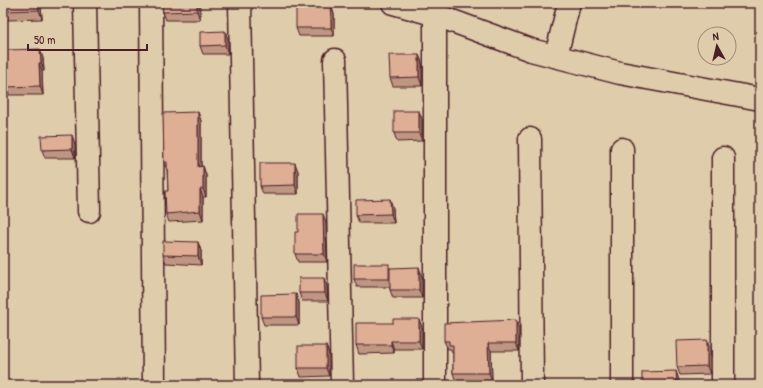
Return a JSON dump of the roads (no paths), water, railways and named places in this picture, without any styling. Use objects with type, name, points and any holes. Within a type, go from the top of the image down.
[{"type":"street","points":[[85,3],[89,212]]},
{"type":"street","points":[[151,3],[154,385]]},
{"type":"street","points":[[240,3],[247,385]]},
{"type":"street","points":[[394,3],[436,9],[531,50],[620,73],[760,99]]},
{"type":"street","points":[[556,56],[569,3]]},
{"type":"street","points":[[435,385],[436,9]]},
{"type":"street","points":[[336,60],[342,385]]},
{"type":"street","points":[[530,139],[532,385]]},
{"type":"street","points":[[622,149],[622,385]]},
{"type":"street","points":[[723,158],[723,385]]}]
